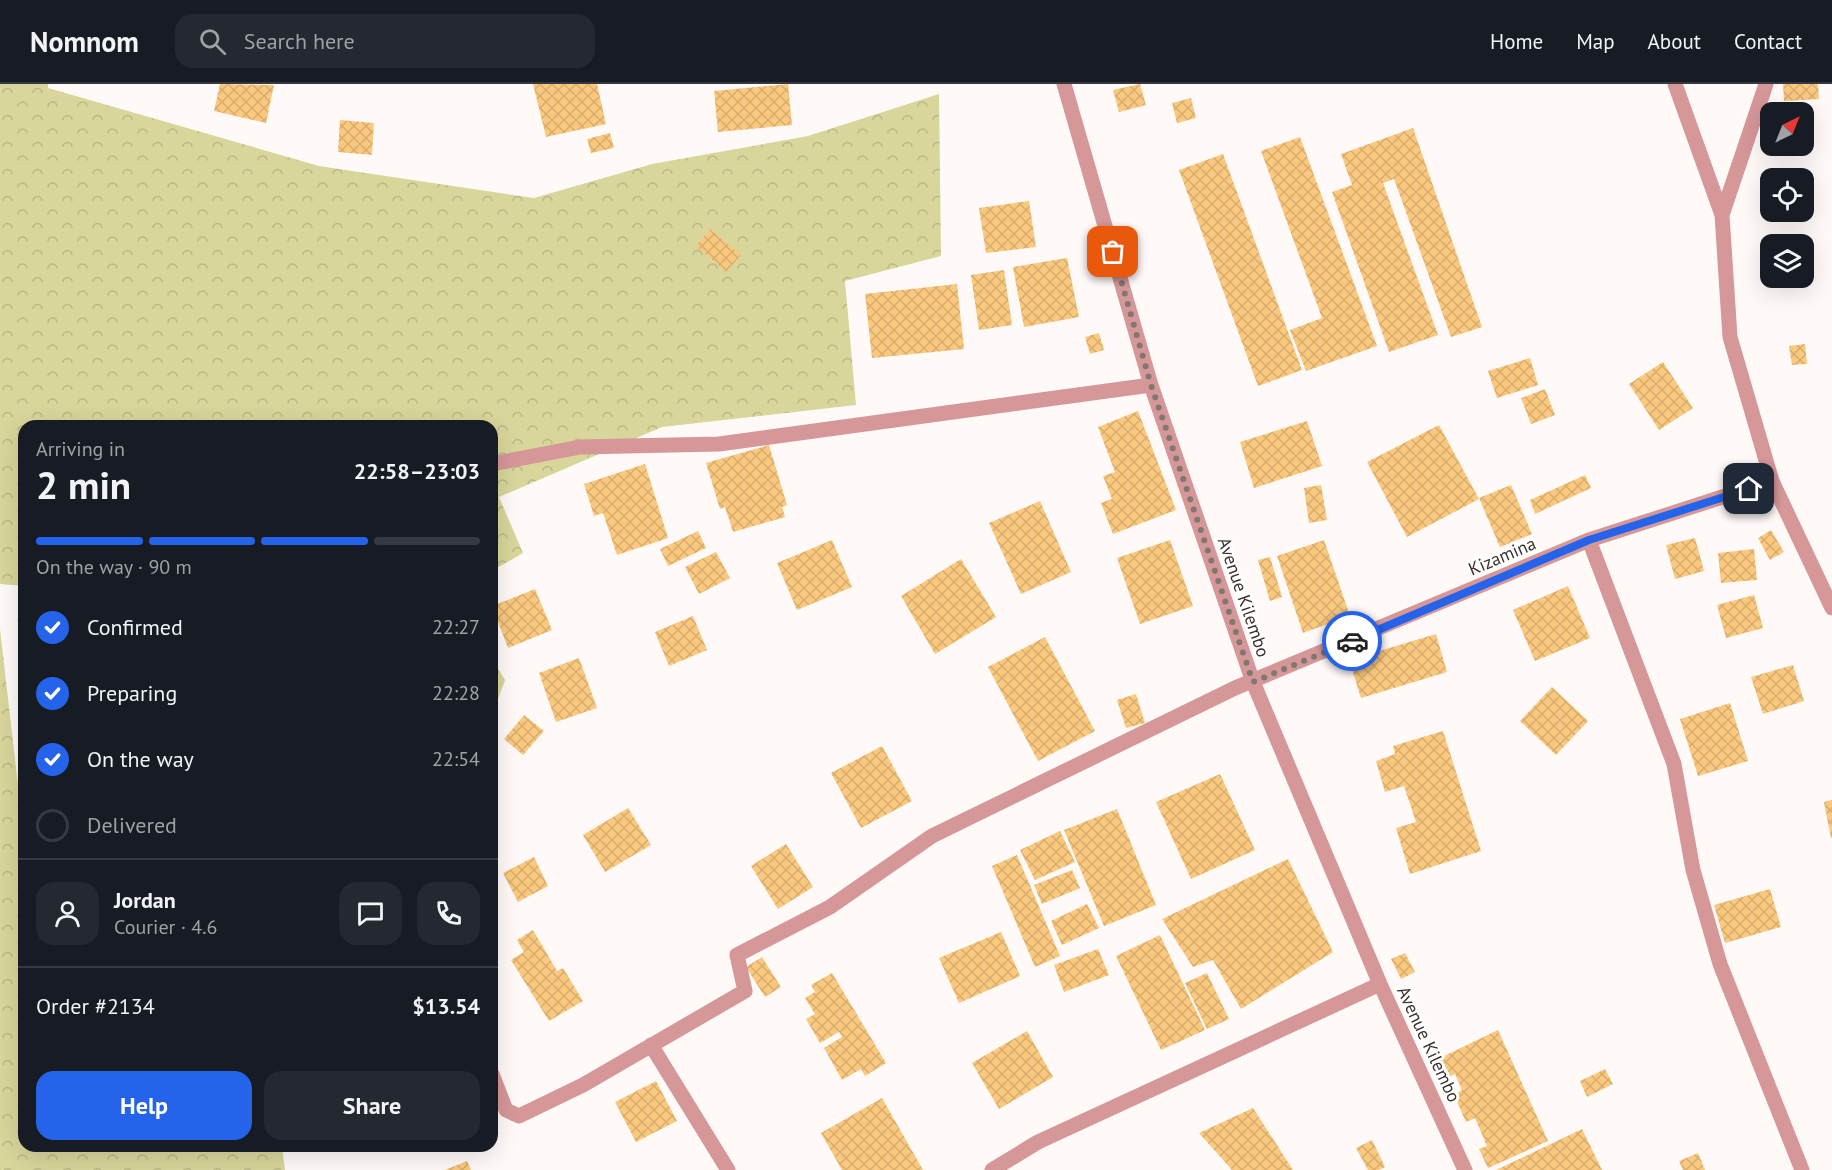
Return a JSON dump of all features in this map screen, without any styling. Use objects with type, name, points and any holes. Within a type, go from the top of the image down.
[{"type":"street","name":"Avenue Kilembo","points":[[1064,84],[1151,385],[1253,682],[1380,984],[1465,1170]]},
{"type":"street","points":[[1675,84],[1722,215],[1730,337],[1772,482],[1832,608]]},
{"type":"street","points":[[1722,215],[1766,84]]},
{"type":"street","points":[[498,463],[580,447],[719,444],[1151,385]]},
{"type":"street","name":"Kizamina","points":[[651,1045],[745,991],[737,955],[830,907],[932,836],[1234,688],[1589,540],[1772,482]]},
{"type":"street","points":[[1589,540],[1674,764],[1693,870],[1720,964],[1802,1170]]},
{"type":"street","points":[[992,1170],[1038,1142],[1380,984]]},
{"type":"street","points":[[498,1089],[506,1110],[519,1116],[583,1085],[651,1045],[728,1170]]},
{"type":"green space","points":[[0,84],[48,84],[48,88],[319,166],[534,198],[652,164],[808,136],[939,94],[941,256],[845,281],[856,405],[662,427],[499,497],[523,553],[498,568],[498,420],[18,420],[18,586],[0,584]]},
{"type":"green space","points":[[0,629],[18,785],[18,1152],[283,1152],[285,1170],[0,1170]]},
{"type":"green space","points":[[498,669],[505,680],[498,699]]},
{"type":"building","points":[[220,84],[274,85],[266,123],[214,111]]},
{"type":"building","points":[[533,84],[597,84],[606,124],[546,137]]},
{"type":"building","points":[[788,84],[792,125],[718,132],[714,91]]},
{"type":"building","points":[[1140,84],[1146,105],[1119,112],[1113,90]]},
{"type":"building","points":[[1783,84],[1818,84],[1819,99],[1784,101]]},
{"type":"building","points":[[1191,98],[1196,118],[1177,123],[1172,103]]},
{"type":"building","points":[[340,120],[374,123],[372,155],[338,152]]},
{"type":"building","points":[[1413,128],[1482,327],[1451,337],[1394,179],[1383,183],[1438,335],[1389,352],[1332,192],[1352,185],[1341,154]]},
{"type":"building","points":[[610,133],[614,148],[591,153],[587,139]]},
{"type":"building","points":[[1300,137],[1377,346],[1306,371],[1290,330],[1322,318],[1261,151]]},
{"type":"building","points":[[1223,154],[1302,370],[1258,386],[1179,170]]},
{"type":"building","points":[[1029,201],[1036,247],[986,253],[979,208]]},
{"type":"building","points":[[710,229],[741,255],[726,272],[696,246]]},
{"type":"building","points":[[1067,258],[1079,317],[1024,327],[1013,267]]},
{"type":"building","points":[[1004,270],[1012,325],[979,330],[971,275]]},
{"type":"building","points":[[957,284],[964,349],[872,358],[865,294]]},
{"type":"building","points":[[1099,333],[1104,350],[1090,354],[1085,337]]},
{"type":"building","points":[[1805,344],[1807,364],[1792,365],[1789,346]]},
{"type":"building","points":[[1530,358],[1538,385],[1497,398],[1488,371]]},
{"type":"building","points":[[1663,362],[1693,408],[1659,430],[1629,384]]},
{"type":"building","points":[[1545,389],[1555,415],[1531,424],[1521,398]]},
{"type":"building","points":[[1138,411],[1176,510],[1113,534],[1101,503],[1112,499],[1103,476],[1115,472],[1098,427]]},
{"type":"building","points":[[1307,421],[1322,466],[1254,488],[1240,442]]},
{"type":"building","points":[[1439,425],[1479,499],[1407,537],[1367,462]]},
{"type":"building","points":[[769,445],[787,505],[782,507],[785,517],[733,532],[725,507],[720,509],[706,463]]},
{"type":"building","points":[[645,464],[668,538],[617,555],[603,513],[594,516],[584,484]]},
{"type":"building","points":[[1585,475],[1591,488],[1535,514],[1530,500]]},
{"type":"building","points":[[1321,485],[1327,520],[1309,523],[1304,488]]},
{"type":"building","points":[[1511,485],[1532,534],[1500,547],[1479,498]]},
{"type":"building","points":[[1040,501],[1071,572],[1021,594],[989,523]]},
{"type":"building","points":[[1771,530],[1784,552],[1770,560],[1758,538]]},
{"type":"building","points":[[698,531],[706,548],[668,566],[660,549]]},
{"type":"building","points":[[1695,538],[1704,571],[1675,579],[1666,545]]},
{"type":"building","points":[[832,540],[852,587],[797,610],[777,563]]},
{"type":"building","points":[[1170,540],[1193,606],[1140,624],[1117,558]]},
{"type":"building","points":[[1324,540],[1350,616],[1303,633],[1277,556]]},
{"type":"building","points":[[1754,549],[1757,580],[1721,583],[1718,553]]},
{"type":"building","points":[[716,552],[730,578],[699,594],[685,567]]},
{"type":"building","points":[[1270,557],[1282,597],[1270,601],[1258,560]]},
{"type":"building","points":[[961,559],[996,617],[935,654],[901,596]]},
{"type":"building","points":[[1568,586],[1590,638],[1535,661],[1513,610]]},
{"type":"building","points":[[535,589],[552,630],[508,648],[498,622],[498,604]]},
{"type":"building","points":[[1754,595],[1763,628],[1726,638],[1717,605]]},
{"type":"building","points":[[693,616],[707,650],[669,666],[655,632]]},
{"type":"building","points":[[1436,634],[1447,672],[1361,698],[1349,660]]},
{"type":"building","points":[[1045,637],[1095,731],[1038,761],[988,667]]},
{"type":"building","points":[[579,658],[597,708],[556,722],[539,673]]},
{"type":"building","points":[[1793,665],[1804,701],[1763,714],[1751,677]]},
{"type":"building","points":[[1552,687],[1588,721],[1556,755],[1520,721]]},
{"type":"building","points":[[1136,694],[1145,723],[1126,728],[1117,700]]},
{"type":"building","points":[[1730,703],[1748,761],[1698,776],[1680,719]]},
{"type":"building","points":[[524,715],[544,731],[523,755],[504,739]]},
{"type":"building","points":[[1443,731],[1481,851],[1410,874],[1396,828],[1416,822],[1404,786],[1385,792],[1376,761],[1395,754],[1393,746]]},
{"type":"building","points":[[882,746],[912,801],[861,828],[831,773]]},
{"type":"building","points":[[1220,774],[1255,850],[1191,879],[1156,802]]},
{"type":"building","points":[[1832,800],[1832,838],[1831,838],[1824,802]]},
{"type":"building","points":[[628,808],[651,845],[605,872],[583,835]]},
{"type":"building","points":[[1117,809],[1156,905],[1104,926],[1064,830]]},
{"type":"building","points":[[1060,831],[1075,862],[1035,880],[1020,850]]},
{"type":"building","points":[[786,844],[813,887],[778,909],[751,866]]},
{"type":"building","points":[[1017,855],[1060,956],[1035,967],[992,866]]},
{"type":"building","points":[[534,857],[548,886],[518,902],[503,873]]},
{"type":"building","points":[[1288,859],[1333,952],[1241,1009],[1213,960],[1193,967],[1162,919]]},
{"type":"building","points":[[1072,870],[1080,888],[1042,904],[1034,885]]},
{"type":"building","points":[[1770,889],[1781,927],[1725,943],[1714,905]]},
{"type":"building","points":[[1087,904],[1099,928],[1062,945],[1051,921]]},
{"type":"building","points":[[533,930],[557,971],[563,968],[583,1001],[549,1021],[511,960],[524,952],[517,940]]},
{"type":"building","points":[[1001,932],[1020,976],[959,1003],[939,958]]},
{"type":"building","points":[[1160,935],[1205,1030],[1161,1050],[1116,956]]},
{"type":"building","points":[[1098,949],[1109,975],[1064,992],[1054,965]]},
{"type":"building","points":[[1405,953],[1415,972],[1401,979],[1391,959]]},
{"type":"building","points":[[762,957],[781,987],[765,997],[746,967]]},
{"type":"building","points":[[832,973],[886,1063],[865,1076],[861,1069],[842,1080],[824,1048],[842,1037],[839,1032],[820,1043],[806,1019],[815,1014],[805,998],[815,992],[811,985]]},
{"type":"building","points":[[1207,973],[1229,1019],[1207,1029],[1185,983]]},
{"type":"building","points":[[1498,1030],[1548,1141],[1488,1168],[1479,1149],[1487,1146],[1475,1118],[1466,1122],[1454,1095],[1462,1090],[1455,1074],[1447,1078],[1438,1059]]},
{"type":"building","points":[[1027,1031],[1053,1077],[999,1109],[972,1063]]},
{"type":"building","points":[[1605,1069],[1613,1084],[1587,1097],[1580,1081]]},
{"type":"building","points":[[656,1081],[677,1121],[636,1142],[615,1102]]},
{"type":"building","points":[[882,1098],[923,1170],[842,1170],[821,1133]]},
{"type":"building","points":[[1253,1108],[1293,1170],[1232,1170],[1199,1133]]},
{"type":"building","points":[[1582,1129],[1602,1170],[1496,1170]]},
{"type":"building","points":[[1372,1140],[1385,1167],[1379,1170],[1368,1170],[1356,1148]]},
{"type":"building","points":[[1698,1153],[1705,1170],[1683,1170],[1679,1161]]},
{"type":"building","points":[[467,1161],[471,1170],[445,1170]]},
{"type":"way so far","points":[[1113,252],[1151,385],[1253,682],[1352,641]]},
{"type":"route","points":[[1352,641],[1589,540],[1749,489]]}]
